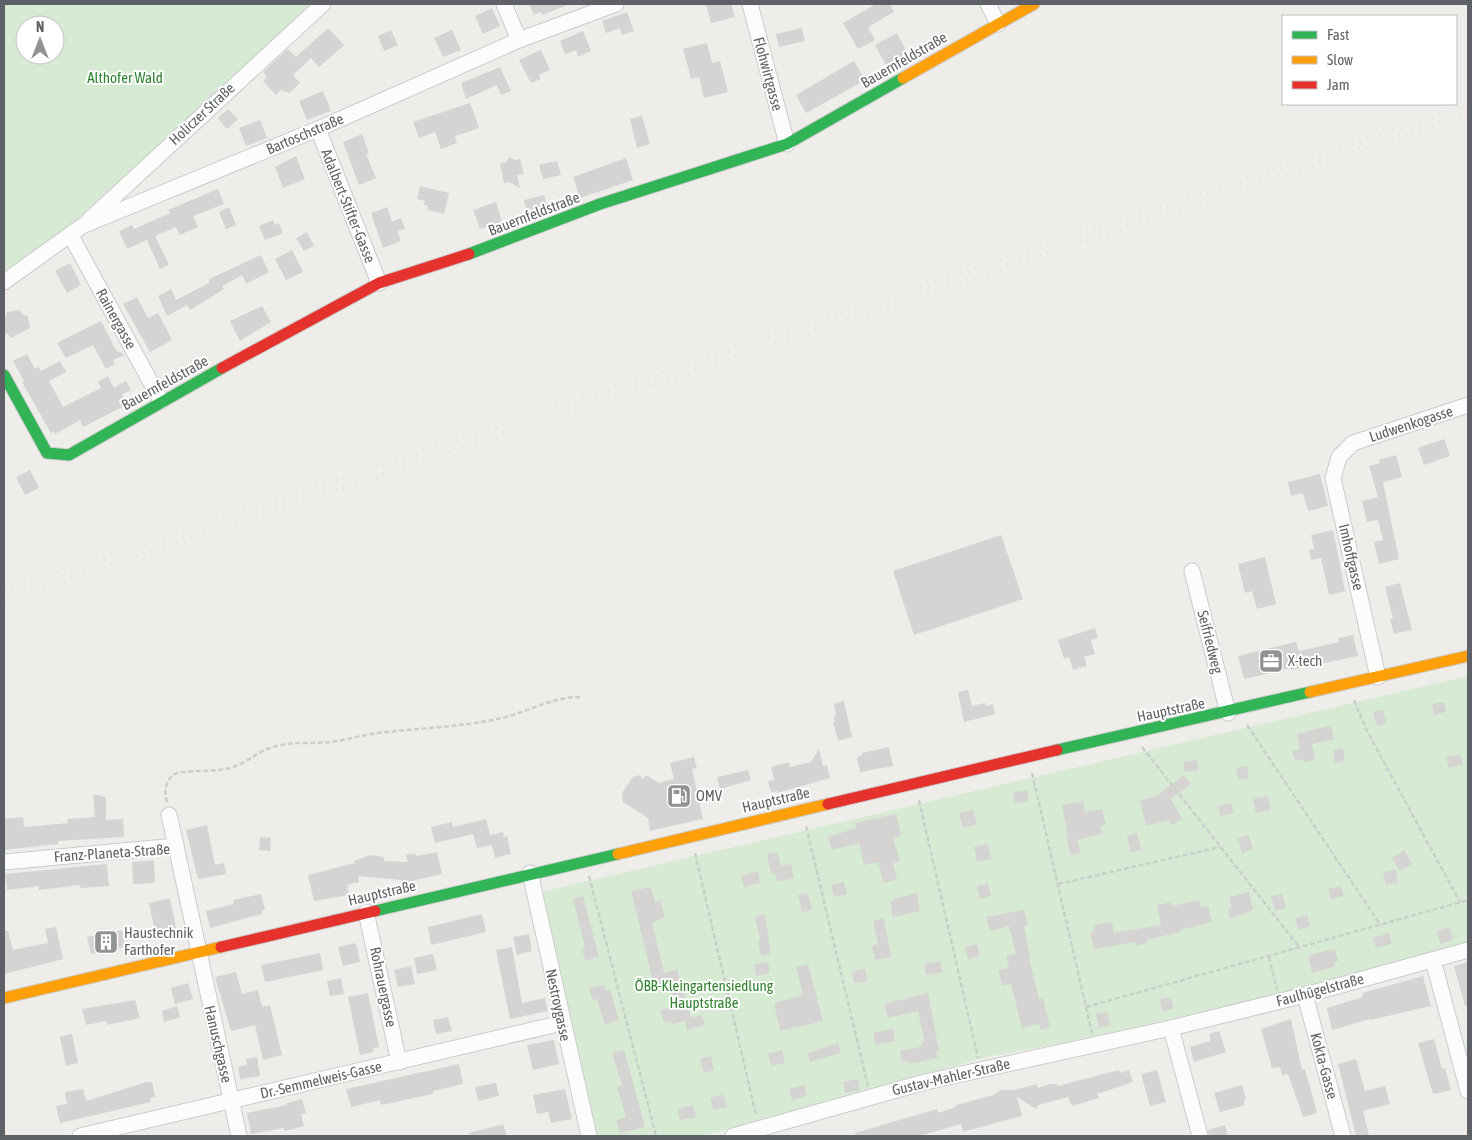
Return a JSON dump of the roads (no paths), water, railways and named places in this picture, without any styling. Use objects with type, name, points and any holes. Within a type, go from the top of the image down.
[{"type":"main road","name":"Bauernfeldstraße","points":[[4,375],[47,453],[69,454],[161,401],[379,283],[490,247],[600,204],[787,144],[1034,4]]},
{"type":"main road","name":"Hauptstraße","points":[[4,998],[585,860],[1468,656]]},
{"type":"street","name":"Holiczer Straße","points":[[76,231],[323,4]]},
{"type":"street","points":[[504,4],[519,40]]},
{"type":"street","name":"Bartoschstraße","points":[[4,282],[76,231],[318,129],[519,40],[616,4]]},
{"type":"street","name":"Flohwirtgasse","points":[[750,4],[787,144]]},
{"type":"street","points":[[988,4],[998,24]]},
{"type":"street","name":"Adalbert-Stifter-Gasse","points":[[318,129],[379,283]]},
{"type":"street","name":"Rainergasse","points":[[76,231],[161,401]]},
{"type":"street","name":"Ludwenkogasse","points":[[1353,443],[1468,405]]},
{"type":"street","name":"Imhoffgasse","points":[[1353,443],[1339,457],[1333,478],[1378,677]]},
{"type":"street","name":"Seifriedweg","points":[[1192,571],[1233,711]]},
{"type":"street","points":[[169,814],[176,846]]},
{"type":"street","name":"Franz-Planeta-Straße","points":[[4,862],[176,846],[197,951]]},
{"type":"street","name":"Nestroygasse","points":[[530,873],[562,1023],[589,1136]]},
{"type":"street","name":"Rohrauergasse","points":[[366,912],[399,1062]]},
{"type":"street","name":"Faulhügelstraße","points":[[1171,1028],[1305,995],[1468,950]]},
{"type":"street","name":"Hanuschgasse","points":[[197,951],[240,1136]]},
{"type":"street","points":[[1433,960],[1468,1091]]},
{"type":"street","name":"Kokta-Gasse","points":[[1305,995],[1343,1136]]},
{"type":"street","name":"Dr.-Semmelweis-Gasse","points":[[80,1136],[562,1023]]},
{"type":"street","points":[[1171,1028],[1200,1136]]},
{"type":"street","name":"Gustav-Mahler-Straße","points":[[733,1136],[871,1097],[981,1070],[1171,1028]]},
{"type":"railway","points":[[4,590],[1468,105]]},
{"type":"railway","points":[[4,600],[1468,114]]},
{"type":"place","name":"X-tech","points":[[1271,661]]},
{"type":"place","name":"OMV","points":[[679,796]]},
{"type":"place","name":"Haustechnik Farthofer","points":[[106,942]]},
{"type":"park label","name":"Althofer Wald","points":[[125,78]]},
{"type":"park label","name":"ÖBB-Kleingartensiedlung Hauptstraße","points":[[704,994]]}]
